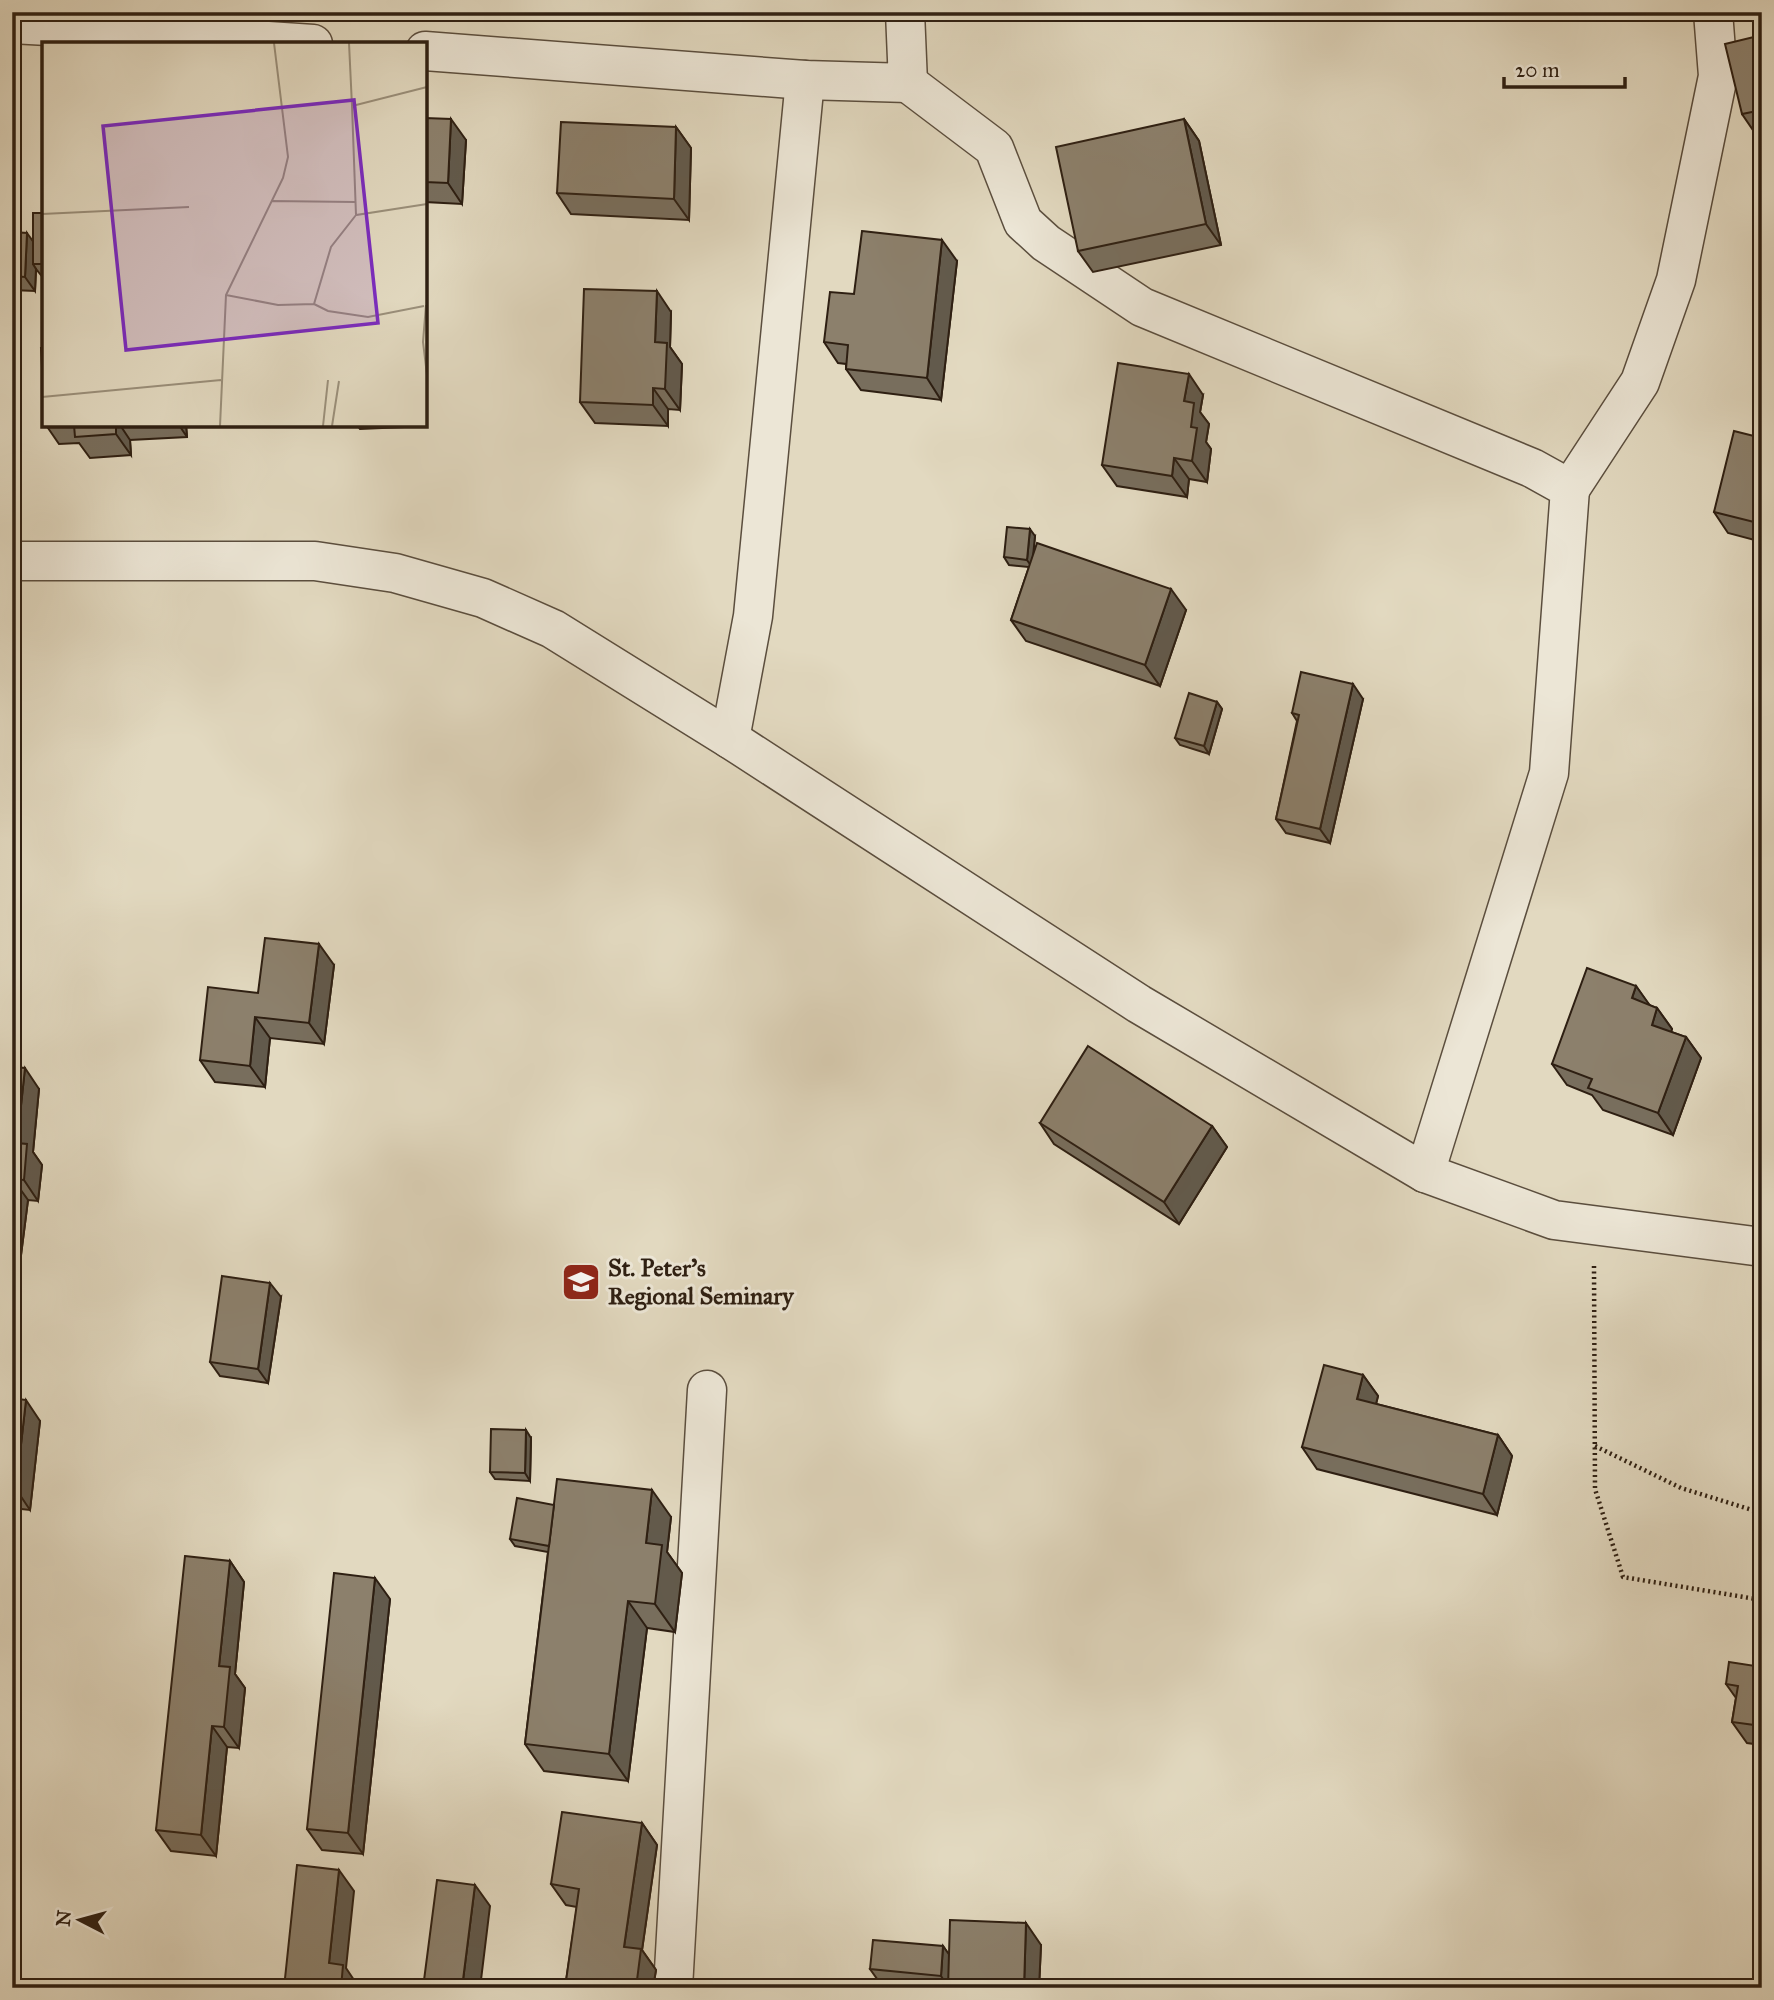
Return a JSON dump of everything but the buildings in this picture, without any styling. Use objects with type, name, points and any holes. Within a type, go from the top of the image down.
[{"type":"street","points":[[905,12],[908,83]]},
{"type":"street","points":[[1424,1173],[1549,773],[1570,489],[1640,382],[1676,279],[1718,76],[1713,12]]},
{"type":"street","points":[[35,21],[289,42]]},
{"type":"street","points":[[427,51],[805,80],[908,83],[994,148],[1023,222],[1046,243],[1142,307],[1532,468],[1570,489]]},
{"type":"street","points":[[730,738],[753,616],[805,80]]},
{"type":"street","points":[[12,561],[315,561],[395,573],[483,598],[553,629],[730,738],[1139,1004],[1424,1173],[1554,1220],[1762,1247]]},
{"type":"street","points":[[673,1988],[707,1390]]},
{"type":"path","points":[[1554,1220],[1594,1258],[1595,1489],[1623,1577],[1762,1600]]},
{"type":"path","points":[[1595,1446],[1681,1488],[1762,1513]]},
{"type":"place","name":"St. Peter’s Regional Seminary","points":[[581,1282]]}]
